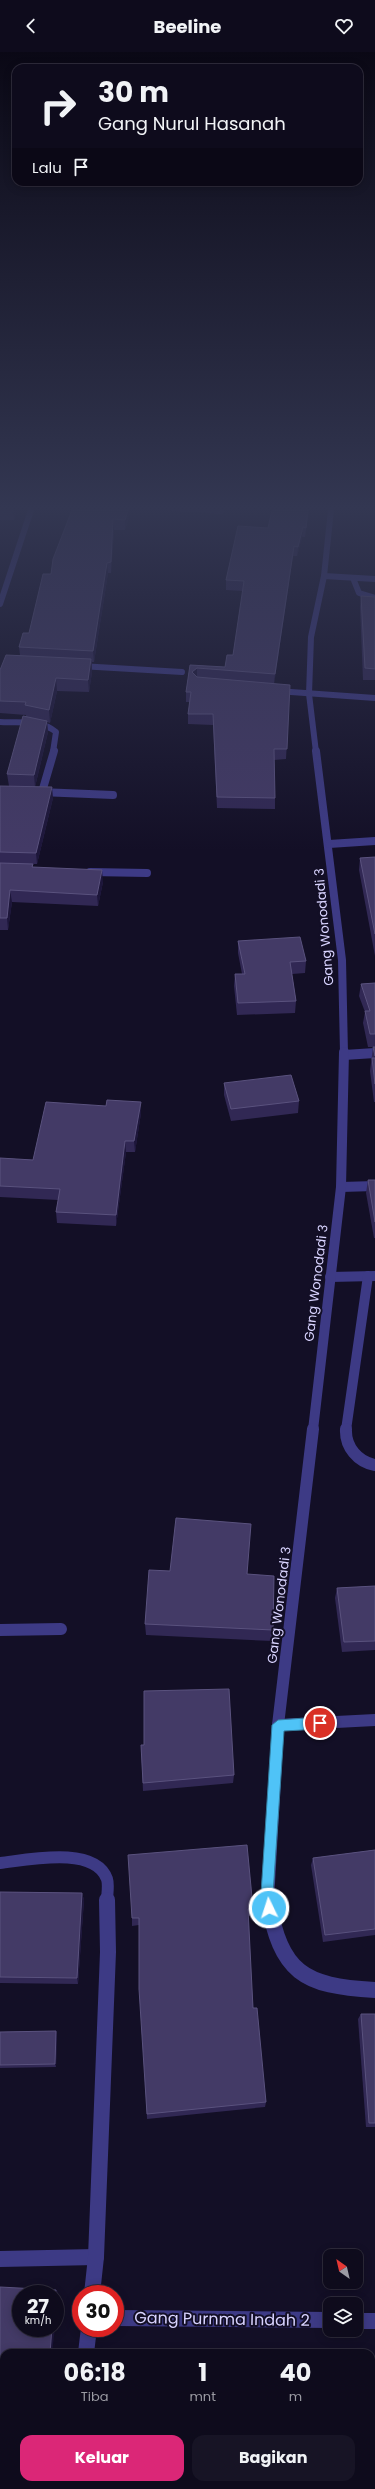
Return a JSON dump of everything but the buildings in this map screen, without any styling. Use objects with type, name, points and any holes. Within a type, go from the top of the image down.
[{"type":"street","name":"Gang Wonodadi 3","points":[[314,624],[311,637],[309,694],[329,844],[342,960],[344,1054],[341,1187],[278,1725],[267,1894],[270,1922],[277,1943],[292,1965],[317,1983],[334,1989],[375,1990]]},
{"type":"street","points":[[75,666],[182,672]]},
{"type":"street","points":[[272,690],[375,698]]},
{"type":"street","points":[[0,722],[42,724],[50,727],[56,732],[56,742],[42,792]]},
{"type":"street","points":[[28,792],[113,795]]},
{"type":"street","points":[[329,844],[375,841]]},
{"type":"street","points":[[85,872],[147,873]]},
{"type":"street","points":[[344,1054],[375,1053]]},
{"type":"street","points":[[341,1187],[375,1186]]},
{"type":"street","points":[[330,1277],[371,1276],[346,1432],[355,1456],[362,1462],[375,1465]]},
{"type":"street","points":[[0,1630],[61,1629]]},
{"type":"street","points":[[278,1725],[375,1720]]},
{"type":"street","points":[[0,1862],[62,1857],[79,1858],[88,1861],[101,1869],[107,1879],[108,1952],[96,2257],[93,2285]]},
{"type":"street","points":[[0,2259],[96,2257]]},
{"type":"street","name":"Gang Purnma Indah 2","points":[[124,2318],[323,2320]]},
{"type":"street","points":[[363,2321],[375,2321]]},
{"type":"street","points":[[86,2349],[88,2337]]},
{"type":"route","points":[[269,1908],[267,1894],[278,1725],[320,1723]]}]
